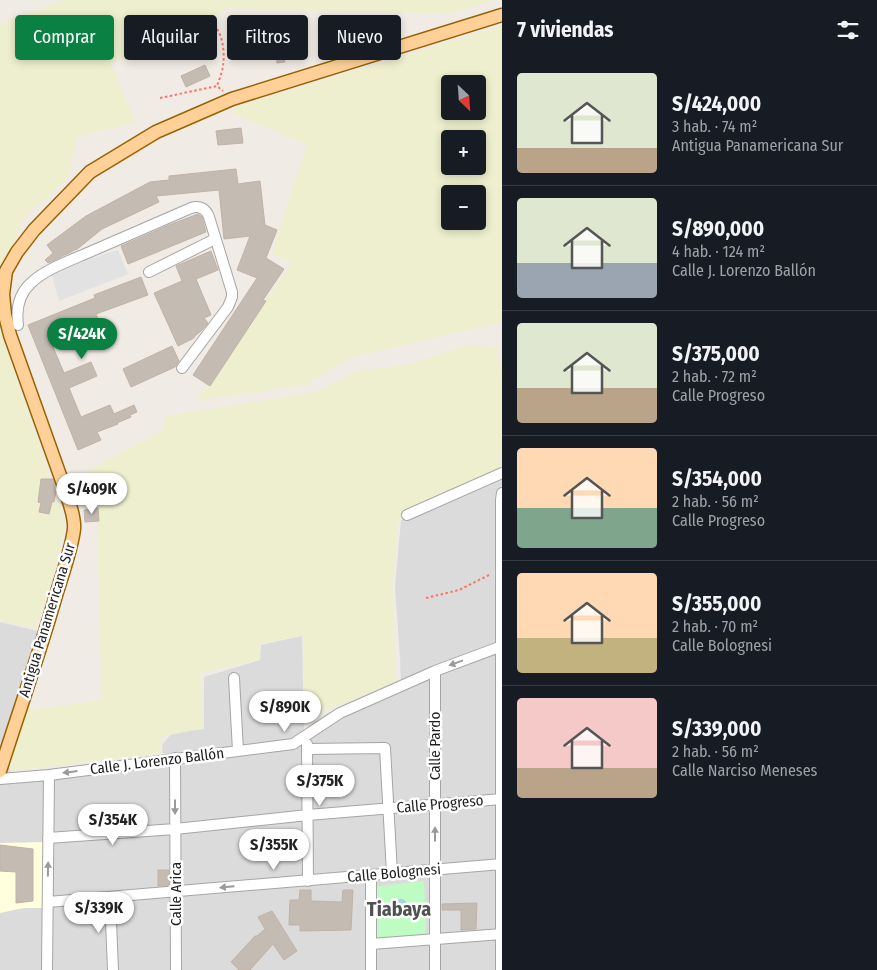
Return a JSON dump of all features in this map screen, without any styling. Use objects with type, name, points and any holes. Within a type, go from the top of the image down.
[{"type":"main road","name":"Antigua Panamericana Sur","points":[[0,771],[44,638],[74,528],[67,495],[10,335],[5,315],[2,294],[6,271],[17,252],[34,230],[90,172],[156,132],[232,99],[502,15]]},
{"type":"street","points":[[18,325],[18,310],[23,294],[38,277],[63,263],[195,207],[202,208],[208,213],[232,292],[226,310],[182,368]]},
{"type":"street","points":[[149,272],[215,239]]},
{"type":"street","points":[[407,515],[502,473]]},
{"type":"street","points":[[501,970],[502,493]]},
{"type":"street","name":"Calle J. Lorenzo Ballón","points":[[0,779],[49,775],[292,744],[340,713],[435,671],[502,646]]},
{"type":"street","name":"Calle Pardo","points":[[435,671],[435,970]]},
{"type":"street","points":[[234,678],[238,751]]},
{"type":"street","points":[[307,735],[308,880]]},
{"type":"street","points":[[307,749],[385,748],[392,873]]},
{"type":"street","name":"Calle Arica","points":[[175,758],[176,970]]},
{"type":"street","points":[[47,970],[49,775]]},
{"type":"street","name":"Calle Progreso","points":[[48,838],[175,829],[308,815],[502,799]]},
{"type":"street","name":"Calle Bolognesi","points":[[48,902],[501,864]]},
{"type":"street","points":[[371,875],[371,970]]},
{"type":"street","points":[[110,897],[113,970]]},
{"type":"street","points":[[371,944],[501,934]]},
{"type":"path","points":[[217,31],[222,41],[223,67],[217,86]]},
{"type":"path","points":[[217,86],[232,99]]},
{"type":"path","points":[[160,98],[217,86]]},
{"type":"path","points":[[426,598],[459,590],[501,568]]},
{"type":"shaded area","points":[[65,0],[496,0],[446,14],[226,8],[217,16],[124,15],[124,59],[110,63],[136,123],[77,136],[68,178],[24,217],[0,277],[0,24],[15,18],[15,60],[114,60],[114,15],[24,15]]},
{"type":"shaded area","points":[[502,26],[502,322],[348,358],[306,385],[197,400],[292,263],[272,253],[307,144],[233,114],[236,107],[390,60],[401,60],[401,57]]},
{"type":"shaded area","points":[[118,250],[128,274],[59,301],[51,272]]},
{"type":"shaded area","points":[[0,330],[62,513],[64,534],[51,582],[35,629],[0,620]]},
{"type":"shaded area","points":[[468,345],[497,347],[502,380],[502,444],[498,472],[399,518],[392,584],[396,683],[311,716],[305,723],[303,635],[259,644],[259,659],[200,673],[203,728],[160,737],[161,753],[13,771],[10,763],[24,711],[102,700],[97,506],[83,506],[72,479],[162,431],[167,416],[317,392],[358,371],[410,364]]},
{"type":"shaded area","points":[[502,477],[502,970],[0,970],[0,622],[50,634],[7,765],[12,773],[163,756],[162,745],[172,733],[204,729],[204,677],[260,660],[261,645],[302,636],[304,730],[326,714],[401,683],[395,587],[401,520]]},
{"type":"shaded area","points":[[45,842],[44,908],[24,908],[0,913],[0,843]]},
{"type":"green space","points":[[424,881],[426,934],[372,940],[371,887]]},
{"type":"water","points":[[399,899],[403,899],[407,905],[403,911],[399,911],[395,907],[395,903]]},
{"type":"building","points":[[277,60],[284,60],[285,62],[277,63]]},
{"type":"building","points":[[205,65],[210,76],[186,87],[181,76]]},
{"type":"building","points":[[241,128],[243,143],[218,145],[216,131]]},
{"type":"building","points":[[236,169],[238,184],[260,181],[265,225],[277,230],[266,258],[284,269],[263,300],[266,301],[210,386],[193,375],[257,278],[237,270],[250,236],[224,239],[219,190],[156,196],[159,202],[102,229],[76,250],[48,263],[45,260],[53,253],[47,245],[86,216],[150,182],[169,180],[169,176]]},
{"type":"building","points":[[198,214],[202,217],[206,232],[128,264],[121,246]]},
{"type":"building","points":[[211,251],[218,270],[196,279],[211,315],[204,318],[208,323],[194,338],[178,346],[154,293],[182,281],[176,266]]},
{"type":"building","points":[[141,277],[148,295],[96,314],[99,322],[50,340],[64,373],[91,362],[97,376],[69,388],[81,417],[110,405],[114,414],[134,405],[137,412],[118,424],[97,432],[101,440],[78,450],[28,325],[95,298],[94,295]]},
{"type":"building","points":[[172,346],[179,361],[175,367],[131,387],[123,369]]},
{"type":"building","points":[[41,479],[53,479],[55,485],[54,502],[52,502],[49,514],[39,512],[41,503],[38,502]]},
{"type":"building","points":[[98,508],[99,521],[85,522],[84,510]]},
{"type":"building","points":[[0,845],[33,849],[33,901],[16,903],[16,872],[0,871]]},
{"type":"building","points":[[158,870],[169,870],[169,885],[158,886]]},
{"type":"building","points":[[300,890],[311,890],[311,901],[342,902],[343,890],[353,890],[351,930],[300,931],[300,925],[289,925],[290,900],[299,900]]},
{"type":"building","points":[[477,903],[476,929],[461,930],[461,910],[442,910],[442,904]]},
{"type":"building","points":[[272,911],[297,951],[284,960],[273,944],[250,970],[239,970],[231,962],[255,936],[265,929],[258,917]]},
{"type":"district","name":"Tiabaya","points":[[399,909]]}]
